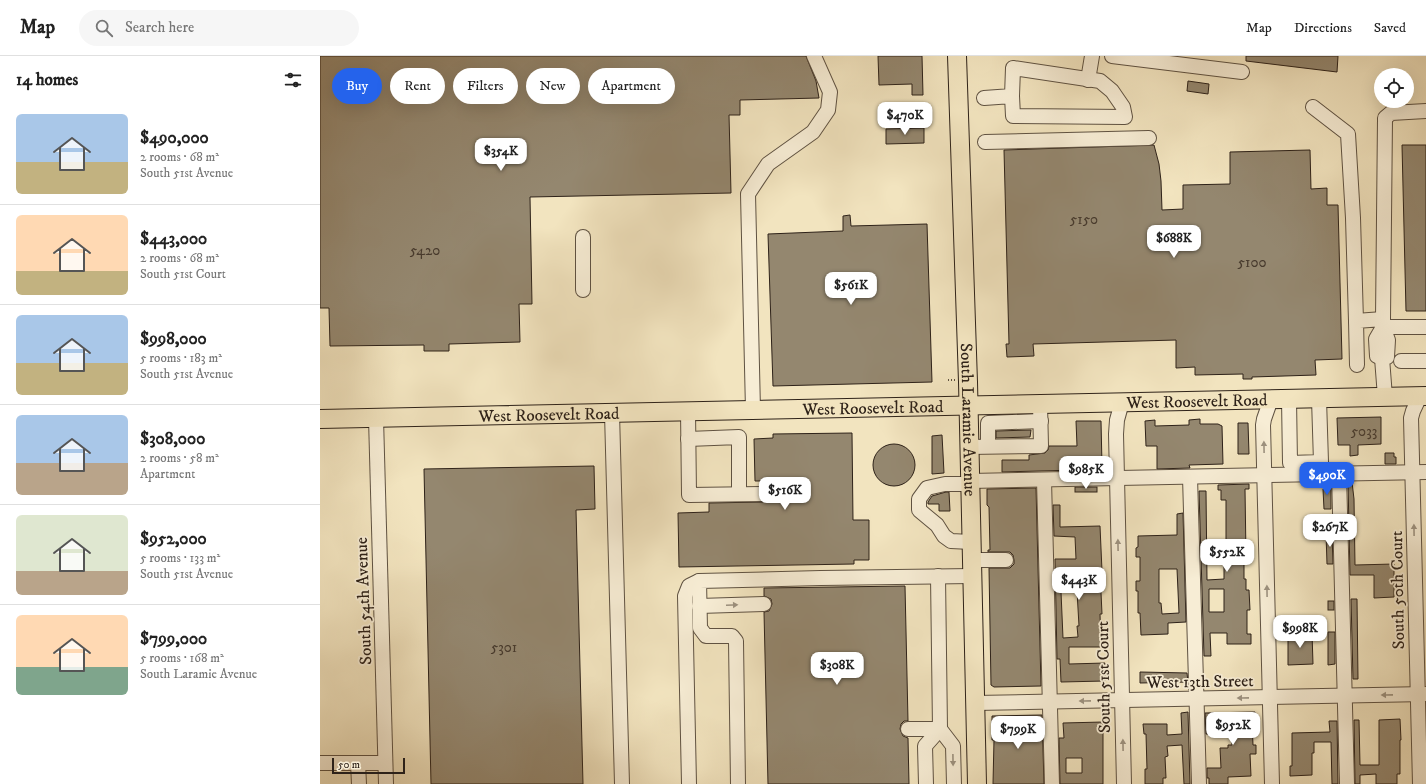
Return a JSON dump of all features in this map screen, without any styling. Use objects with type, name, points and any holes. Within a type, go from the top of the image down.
[{"type":"main road","name":"South Laramie Avenue","points":[[957,56],[968,405],[977,784]]},
{"type":"main road","name":"West Roosevelt Road","points":[[320,419],[968,405],[1040,413],[1122,402],[1423,396]]},
{"type":"street","points":[[753,410],[748,194],[768,164],[813,132],[828,110],[830,92],[814,56]]},
{"type":"street","points":[[1088,80],[1092,56]]},
{"type":"street","points":[[1112,56],[1242,72]]},
{"type":"street","points":[[1012,68],[1100,81],[1112,91],[1124,107],[1125,117],[1013,116],[1012,96],[1012,68]]},
{"type":"street","points":[[984,98],[1012,96]]},
{"type":"street","points":[[1313,107],[1348,134],[1353,218],[1356,365]]},
{"type":"street","points":[[1385,397],[1382,358],[1377,356],[1376,338],[1383,323],[1385,118],[1392,113],[1426,111]]},
{"type":"street","points":[[985,142],[1148,138]]},
{"type":"street","points":[[583,237],[583,290]]},
{"type":"street","points":[[1356,321],[1426,327]]},
{"type":"street","points":[[1401,361],[1426,361]]},
{"type":"street","name":"South 50th Court","points":[[1420,784],[1422,694],[1419,472],[1411,418],[1413,411],[1423,396]]},
{"type":"street","points":[[1271,399],[1264,419],[1272,784]]},
{"type":"street","points":[[1289,399],[1290,463],[1321,462],[1319,399]]},
{"type":"street","name":"South 51st Court","points":[[1122,402],[1116,427],[1124,784]]},
{"type":"street","points":[[688,411],[689,495],[762,494]]},
{"type":"street","points":[[612,413],[622,784]]},
{"type":"street","points":[[969,447],[1041,446],[1040,413],[988,422],[988,446]]},
{"type":"street","name":"South 54th Avenue","points":[[376,418],[386,784]]},
{"type":"street","points":[[688,439],[739,437],[739,494]]},
{"type":"street","points":[[971,542],[951,541],[944,536],[937,525],[919,510],[919,499],[927,488],[945,484],[1044,480],[1419,472]]},
{"type":"street","points":[[1339,474],[1347,784]]},
{"type":"street","points":[[1190,477],[1199,784]]},
{"type":"street","points":[[1044,480],[1052,784]]},
{"type":"street","points":[[689,784],[685,596],[689,586],[699,582],[938,576],[1006,560]]},
{"type":"street","points":[[938,576],[940,729],[953,746],[954,784]]},
{"type":"street","points":[[699,582],[700,628],[706,636],[732,636],[736,641],[738,784]]},
{"type":"street","points":[[699,606],[764,604]]},
{"type":"street","name":"West 13th Street","points":[[975,703],[1422,694]]},
{"type":"street","points":[[908,729],[940,729]]},
{"type":"street","points":[[926,784],[925,746],[940,729]]},
{"type":"street","points":[[320,763],[385,763]]},
{"type":"street","points":[[358,763],[358,784]]},
{"type":"path","points":[[948,380],[955,380]]},
{"type":"building","points":[[320,56],[806,56],[816,81],[819,98],[740,100],[740,115],[729,115],[731,193],[530,197],[532,304],[519,304],[520,342],[449,344],[449,351],[424,351],[424,345],[330,346],[329,308],[320,308]]},
{"type":"building","points":[[878,56],[922,56],[923,95],[912,95],[912,84],[879,85]]},
{"type":"building","points":[[1246,56],[1338,56],[1337,72],[1246,61]]},
{"type":"building","points":[[1188,81],[1209,84],[1208,94],[1187,91]]},
{"type":"building","points":[[924,128],[924,143],[886,144],[886,129]]},
{"type":"building","points":[[1154,145],[1159,164],[1162,210],[1183,209],[1183,185],[1230,184],[1230,152],[1310,150],[1311,189],[1327,188],[1327,205],[1338,205],[1342,359],[1315,360],[1316,375],[1252,377],[1252,379],[1243,379],[1243,374],[1195,375],[1195,367],[1176,368],[1176,340],[1033,344],[1034,356],[1007,357],[1006,344],[1009,344],[1004,150]]},
{"type":"building","points":[[1402,145],[1426,145],[1426,311],[1406,311]]},
{"type":"building","points":[[850,215],[851,226],[927,224],[932,382],[773,386],[768,234],[843,231],[843,216]]},
{"type":"building","points":[[1381,417],[1381,444],[1358,445],[1358,455],[1350,456],[1350,445],[1338,445],[1337,418]]},
{"type":"building","points":[[1200,419],[1200,424],[1218,424],[1222,426],[1223,464],[1189,465],[1190,468],[1157,469],[1157,446],[1146,446],[1145,421],[1155,420],[1155,426],[1189,425],[1189,420]]},
{"type":"building","points":[[1076,421],[1101,421],[1102,466],[1077,467],[1077,470],[1002,472],[1002,460],[1029,460],[1029,455],[1045,453],[1049,446],[1077,446]]},
{"type":"building","points":[[1238,423],[1248,423],[1249,454],[1238,454]]},
{"type":"building","points":[[1031,430],[1030,437],[996,438],[996,431]]},
{"type":"building","points":[[852,433],[853,520],[869,520],[869,560],[854,560],[854,564],[679,567],[678,513],[709,512],[709,503],[762,502],[774,498],[773,481],[755,481],[754,439],[773,438],[773,434]]},
{"type":"building","points":[[942,435],[944,473],[932,474],[932,436]]},
{"type":"building","points":[[894,444],[909,450],[915,465],[909,480],[894,486],[879,480],[873,465],[879,450]]},
{"type":"building","points":[[1385,453],[1394,453],[1394,457],[1396,457],[1396,464],[1385,464]]},
{"type":"building","points":[[594,466],[595,509],[576,510],[583,784],[431,784],[424,469]]},
{"type":"building","points":[[1326,482],[1331,482],[1331,509],[1324,509],[1323,489],[1326,489]]},
{"type":"building","points":[[1348,482],[1352,482],[1354,499],[1355,565],[1394,564],[1394,597],[1374,598],[1374,575],[1350,575]]},
{"type":"building","points":[[1249,484],[1249,489],[1245,489],[1246,556],[1244,556],[1244,579],[1246,579],[1246,590],[1249,590],[1250,610],[1247,610],[1247,634],[1251,634],[1251,644],[1227,644],[1227,633],[1210,633],[1211,656],[1204,656],[1199,491],[1206,491],[1207,580],[1224,579],[1224,563],[1226,562],[1226,500],[1221,500],[1221,490],[1218,490],[1218,485]],"holes":[[[1209,589],[1224,589],[1224,612],[1209,612]]]},
{"type":"building","points":[[1075,487],[1097,487],[1097,492],[1075,492]]},
{"type":"building","points":[[1036,488],[1041,686],[994,687],[991,685],[989,568],[1010,568],[1014,564],[1014,560],[1013,555],[1010,552],[988,552],[988,550],[990,550],[987,489]]},
{"type":"building","points":[[949,492],[950,511],[939,511],[939,504],[928,504],[932,496]]},
{"type":"building","points":[[1053,505],[1060,505],[1060,527],[1100,526],[1102,571],[1100,571],[1102,614],[1100,614],[1101,647],[1069,647],[1069,664],[1105,663],[1105,681],[1061,682],[1060,659],[1057,659],[1055,559],[1076,559],[1075,537],[1054,536]],"holes":[[[1077,591],[1079,626],[1077,626],[1078,637],[1063,638],[1061,592]]]},
{"type":"building","points":[[1183,513],[1186,622],[1168,623],[1168,634],[1141,635],[1140,613],[1138,613],[1138,591],[1136,591],[1136,581],[1140,581],[1140,557],[1136,557],[1138,536],[1177,535],[1177,514]],"holes":[[[1159,569],[1177,569],[1179,613],[1162,614],[1161,603],[1159,603]]]},
{"type":"building","points":[[1326,533],[1332,533],[1333,564],[1327,564]]},
{"type":"building","points":[[905,586],[908,721],[904,721],[901,724],[900,729],[903,736],[908,738],[909,784],[768,784],[764,612],[769,611],[772,604],[771,599],[764,596],[764,588]]},
{"type":"building","points":[[1351,599],[1357,599],[1358,679],[1353,679]]},
{"type":"building","points":[[1328,601],[1334,601],[1334,610],[1328,610]]},
{"type":"building","points":[[1328,632],[1335,632],[1335,664],[1328,665]]},
{"type":"building","points":[[1288,633],[1312,633],[1313,664],[1288,665]]},
{"type":"building","points":[[1140,672],[1187,673],[1188,682],[1140,683]]},
{"type":"building","points":[[1188,712],[1190,784],[1184,784],[1182,745],[1167,746],[1168,756],[1165,757],[1166,778],[1163,778],[1163,784],[1145,784],[1145,769],[1147,769],[1146,734],[1144,734],[1143,724],[1167,724],[1167,735],[1182,734],[1181,713]]},
{"type":"building","points":[[1255,712],[1255,722],[1252,722],[1253,745],[1256,745],[1256,754],[1250,754],[1251,776],[1228,777],[1228,784],[1209,784],[1209,778],[1207,778],[1207,768],[1221,768],[1220,748],[1228,748],[1228,745],[1232,745],[1231,723],[1211,723],[1211,734],[1206,734],[1205,713]]},
{"type":"building","points":[[1042,715],[1044,784],[993,784],[994,740],[992,740],[992,716]]},
{"type":"building","points":[[1400,719],[1400,774],[1397,774],[1397,784],[1376,784],[1376,774],[1360,775],[1360,784],[1355,784],[1354,720],[1359,720],[1360,765],[1379,765],[1379,720]]},
{"type":"building","points":[[1329,721],[1337,721],[1338,784],[1332,784],[1331,742],[1314,742],[1314,753],[1312,753],[1312,775],[1290,776],[1290,766],[1292,766],[1292,733],[1330,732]]},
{"type":"building","points":[[1103,722],[1103,784],[1060,784],[1059,738],[1064,738],[1063,723]],"holes":[[[1066,758],[1082,758],[1082,773],[1066,773]]]}]
